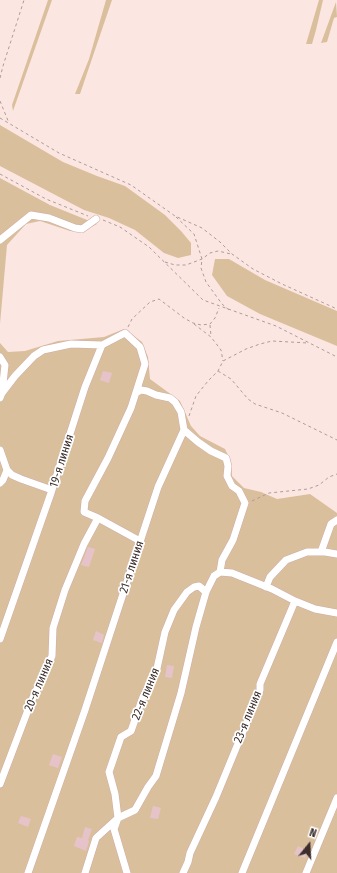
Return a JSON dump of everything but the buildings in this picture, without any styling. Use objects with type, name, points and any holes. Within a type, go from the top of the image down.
[{"type":"street","points":[[0,240],[31,215],[48,218],[75,228],[82,229],[96,219]]},
{"type":"street","points":[[1,395],[23,366],[43,350],[71,344],[102,345],[125,333],[140,347],[145,364],[131,408],[108,458],[85,501],[84,512],[140,541]]},
{"type":"street","name":"19-я линия","points":[[0,638],[52,490],[85,387],[102,345]]},
{"type":"street","points":[[0,357],[5,365],[1,395]]},
{"type":"street","points":[[136,392],[141,390],[148,391],[156,395],[170,398],[175,402],[181,412],[184,430],[211,451],[226,458],[228,466],[227,476],[232,486],[239,491],[246,503],[233,540],[222,560],[220,572]]},
{"type":"street","name":"21-я линия","points":[[28,873],[85,710],[158,487],[184,430]]},
{"type":"street","points":[[0,450],[7,470],[12,475],[52,490]]},
{"type":"street","points":[[0,484],[7,470]]},
{"type":"street","name":"20-я линия","points":[[0,784],[31,702],[52,656],[53,628],[65,590],[84,544],[98,518]]},
{"type":"street","points":[[321,552],[331,524],[337,520]]},
{"type":"street","points":[[266,587],[270,577],[286,560],[307,552],[337,554]]},
{"type":"street","points":[[85,873],[96,838],[118,818],[135,810],[148,786],[156,776],[180,693],[206,592],[214,576],[220,572],[232,573],[315,609],[337,613]]},
{"type":"street","name":"22-я линия","points":[[127,873],[114,829],[118,818],[115,794],[109,772],[121,737],[131,731],[143,697],[156,674],[165,632],[180,600],[194,587],[199,586],[206,592]]},
{"type":"street","name":"23-я линия","points":[[183,873],[190,853],[216,797],[260,690],[260,684],[295,601]]},
{"type":"street","points":[[242,873],[337,642]]},
{"type":"street","points":[[306,873],[337,798]]},
{"type":"path","points":[[0,78],[24,0]]},
{"type":"path","points":[[0,101],[9,124]]},
{"type":"path","points":[[0,118],[59,153],[131,185],[175,216],[194,234],[202,259],[201,268],[206,282],[222,304],[229,310]]},
{"type":"path","points":[[0,174],[46,199],[96,219],[105,220],[120,227],[148,247],[203,300],[276,326],[337,357]]},
{"type":"path","points":[[175,216],[202,228],[220,242],[232,254],[253,269],[337,309]]},
{"type":"path","points":[[161,259],[167,264],[186,265],[202,259],[210,253],[218,251],[232,254]]},
{"type":"path","points":[[125,333],[132,319],[150,302],[159,299],[194,323],[211,337],[221,350],[223,361]]},
{"type":"path","points":[[194,323],[201,325],[210,324],[215,318],[220,307]]},
{"type":"path","points":[[210,324],[211,337]]},
{"type":"path","points":[[189,416],[196,396],[218,371],[223,361],[246,349],[266,343],[292,341],[309,343]]},
{"type":"path","points":[[218,371],[231,379],[248,399],[255,404],[282,413],[337,440]]},
{"type":"path","points":[[246,503],[269,493],[308,489],[319,485],[329,477],[337,474]]},
{"type":"shaded area","points":[[48,0],[52,0],[13,111],[12,105]]},
{"type":"shaded area","points":[[106,0],[112,0],[80,94],[75,94],[89,59]]},
{"type":"shaded area","points":[[319,0],[323,0],[312,44],[306,44]]},
{"type":"shaded area","points":[[336,2],[337,17],[334,18],[327,42],[321,43]]},
{"type":"shaded area","points":[[0,125],[63,162],[125,186],[165,215],[181,231],[191,243],[191,255],[178,258],[164,253],[135,230],[109,218],[84,210],[0,166]]},
{"type":"shaded area","points":[[0,178],[50,205],[97,224],[82,232],[70,231],[40,221],[26,224],[7,245],[0,324]]},
{"type":"shaded area","points":[[215,259],[229,259],[265,280],[337,311],[337,346],[260,314],[227,296],[212,275]]},
{"type":"shaded area","points":[[124,329],[142,342],[148,357],[150,379],[180,401],[191,426],[200,436],[225,449],[231,461],[232,476],[244,488],[261,492],[277,499],[310,494],[337,513],[337,873],[0,873],[0,343],[8,352],[25,351],[58,341],[104,337]]}]
